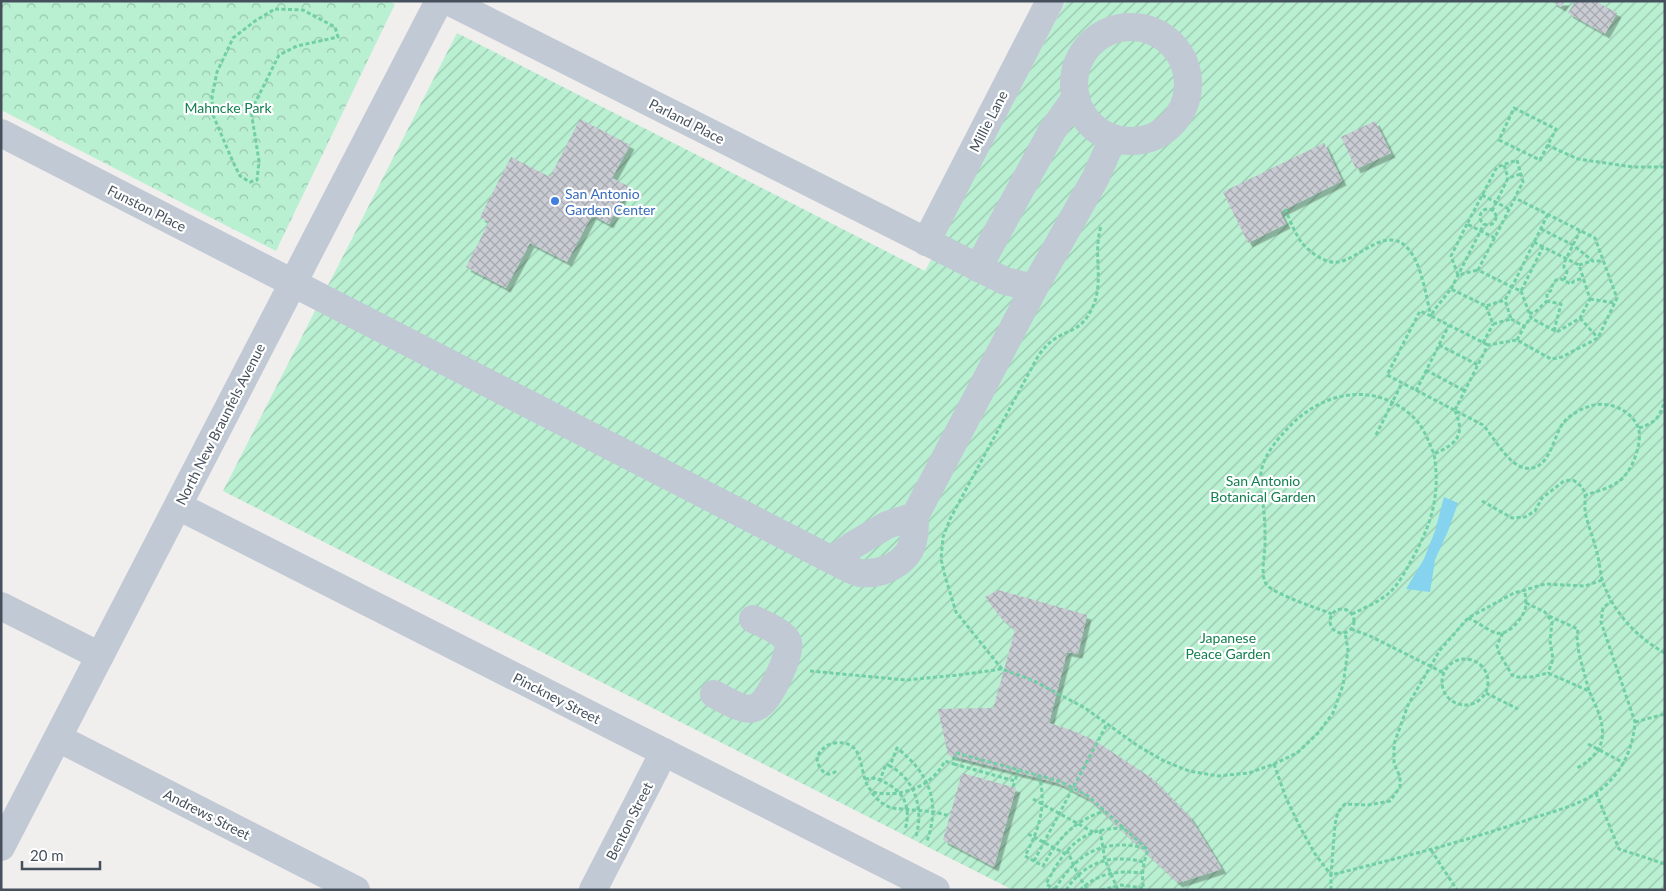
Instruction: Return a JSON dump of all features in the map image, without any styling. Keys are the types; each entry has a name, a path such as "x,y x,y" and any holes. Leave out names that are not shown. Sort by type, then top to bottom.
{"street":[{"name":"North New Braunfels Avenue","path":"1,848 439,1"},
{"name":"Parland Place","path":"448,1 978,268 1005,281 1034,288"},
{"name":"Millie Lane","path":"926,242 1050,1"},
{"path":"1123,28 1141,28 1159,34 1173,45 1183,60 1188,78 1187,97 1180,114 1168,128 1151,138 1132,141 1113,138 1096,129 1083,114 1076,97 1074,78 1080,59 1090,44 1105,33 1123,28"},
{"path":"978,268 1052,131 1076,97"},
{"name":"Funston Place","path":"1,133 858,573 874,573 893,567 908,553 914,535 915,516"},
{"path":"832,560 887,525 915,516 1034,288 1096,177 1113,138"},
{"name":"Pinckney Street","path":"178,506 936,890"},
{"path":"1,606 100,656"},
{"path":"714,694 736,705 750,709 760,706 771,690 786,659 789,649 788,640 782,634 753,619"},
{"name":"Andrews Street","path":"58,738 356,890"},
{"name":"Benton Street","path":"593,890 664,752"}],"path":[{"path":"276,8 303,10 335,27 338,37 297,46 279,55 251,111 259,161 257,180 250,182 240,176 213,115 212,106 217,72 233,38 276,8"},
{"path":"1514,108 1556,128 1547,145 1540,160 1499,140 1514,108"},
{"path":"1547,145 1578,159 1633,167 1665,167"},
{"path":"1458,275 1451,256 1467,224 1497,167 1517,160 1523,182 1478,270"},
{"path":"1492,210 1508,178 1504,165"},
{"path":"1508,178 1521,174"},
{"path":"1482,195 1509,209"},
{"path":"1515,198 1595,238 1616,298 1598,338 1557,359 1545,356 1517,340 1488,345 1420,311 1387,376 1482,425 1513,462 1524,468 1534,467 1545,460 1555,444 1563,423 1576,412 1592,405 1611,404 1625,411 1639,428 1639,442 1626,475 1613,486 1586,495"},
{"path":"1285,210 1301,242 1313,254 1328,262 1339,262 1378,242 1390,239 1400,243 1409,250 1417,264 1431,316"},
{"path":"1484,210 1492,210 1495,215 1494,222 1489,225 1484,224 1480,220 1481,214 1484,210"},
{"path":"1486,306 1505,300 1548,214"},
{"path":"1002,669 956,612 944,576 941,559 943,537 950,519 1037,358 1054,339 1075,329 1084,322 1092,308 1098,292 1097,245 1102,222"},
{"path":"1467,224 1495,238"},
{"path":"1431,316 1451,289 1484,224"},
{"path":"1541,229 1573,245 1593,260"},
{"path":"1564,280 1567,272 1563,266 1580,231"},
{"path":"1534,242 1580,265 1593,260 1603,261"},
{"path":"1521,291 1544,247"},
{"path":"1530,318 1557,332 1580,318 1590,299 1580,265"},
{"path":"1458,275 1478,270 1521,291 1530,318 1517,340"},
{"path":"1547,301 1546,294 1552,290 1554,282 1564,280 1571,284 1583,278"},
{"path":"1451,289 1486,306 1493,324"},
{"path":"1590,299 1615,303"},
{"path":"1505,300 1511,319"},
{"path":"1529,313 1534,313 1547,301"},
{"path":"1547,301 1561,304 1554,331"},
{"path":"1580,318 1598,338"},
{"path":"1483,343 1493,324 1511,319 1524,326"},
{"path":"1416,391 1449,325"},
{"path":"1439,345 1478,365"},
{"path":"1434,454 1451,445 1458,437 1460,426 1455,410 1488,345"},
{"path":"1426,370 1465,391"},
{"path":"1376,435 1402,383"},
{"path":"1332,614 1278,592 1266,584 1262,576 1266,552 1261,488 1262,469 1268,453 1280,436 1310,409 1335,396 1359,394 1380,397 1392,402 1412,415 1423,429 1434,454 1436,491 1424,538 1403,576 1389,594 1352,614"},
{"path":"1639,428 1652,424 1656,420 1665,400"},
{"path":"1482,501 1512,518 1525,517 1536,511 1542,498 1564,481 1573,480 1581,485 1586,495 1585,514 1597,552 1602,580 1611,601 1628,624 1665,653"},
{"path":"1331,890 1335,824 1338,812 1346,804 1368,805 1390,801 1400,787 1400,777 1394,763 1394,744 1408,705 1440,650 1468,618 1514,593 1545,584 1585,586 1602,580"},
{"path":"1524,590 1525,610 1516,624 1503,633 1497,645 1498,651 1512,674 1531,677 1548,673 1589,691"},
{"path":"1332,875 1480,836 1584,801 1596,793 1616,774 1624,763 1634,736 1635,722 1601,622 1603,608 1611,601"},
{"path":"1526,603 1545,612 1552,622 1550,641 1553,659 1548,673"},
{"path":"1339,609 1343,609 1352,614 1354,621 1351,628 1345,632 1334,629 1331,622 1332,614 1339,609"},
{"path":"1549,616 1578,629 1578,654 1589,691 1600,712 1603,725 1598,749 1591,759 1577,768"},
{"path":"1468,618 1496,633 1503,633"},
{"path":"1351,628 1444,673"},
{"path":"804,670 906,680 1002,669 1032,680 1085,708 1138,746 1164,761 1189,771 1218,776 1249,773 1274,764 1297,753 1319,732 1333,713 1343,685 1348,650 1345,632"},
{"path":"1460,659 1471,659 1480,664 1486,673 1489,683 1486,693 1479,700 1470,704 1460,704 1451,700 1445,692 1442,683 1444,673 1450,664 1460,659"},
{"path":"1486,693 1518,709"},
{"path":"1635,722 1665,714"},
{"path":"1034,861 1107,724"},
{"path":"836,771 834,774 823,772 817,762 817,757 829,744 846,744 859,754 866,784 880,802 896,809 919,810 950,816"},
{"path":"1588,744 1624,763"},
{"path":"890,766 897,748 910,758 927,782 933,813 927,841"},
{"path":"954,764 957,752 1059,781 1088,796 1148,850 1142,873 1143,889 1128,885 1101,890"},
{"path":"872,792 900,793 914,789 927,782 945,762 1015,781"},
{"path":"880,780 886,764 903,775 914,789 919,810 916,836"},
{"path":"1274,764 1286,798 1301,829 1315,854 1332,875"},
{"path":"1014,787 1018,770"},
{"path":"1039,775 1042,793 1040,821 1025,856 1043,866 1053,848 1065,834 1078,823 1104,810"},
{"path":"865,779 874,778 880,780 891,785 900,793 908,810 905,830"},
{"path":"1596,793 1619,849 1665,864"},
{"path":"1033,799 1094,832"},
{"path":"1124,828 1100,830 1076,842 1065,852 1046,884 1056,890 1067,871 1073,865 1086,855 1102,848 1122,844 1146,848"},
{"path":"1100,830 1105,860 1118,890"},
{"path":"1028,834 1053,848 1065,852 1088,890"},
{"path":"1432,850 1456,890"},
{"path":"1066,890 1078,875 1088,867 1105,860 1128,858 1144,862"},
{"path":"1080,890 1098,877 1110,873 1124,871 1142,873"}],"green space":[{"name":"Mahncke Park","path":"1,1 388,1 395,4 276,251 1,110"},
{"name":"San Antonio Botanical Garden","path":"1066,1 1665,1 1665,890 1013,890 223,491 457,33 925,271"}],"water":[{"path":"1444,497 1458,503 1435,560 1430,592 1406,589 1424,559 1435,531"}],"building":[{"path":"1551,1 1565,1 1561,7"},
{"path":"1575,1 1595,1 1617,13 1605,34 1568,13"},
{"name":"San Antonio Garden Center","path":"580,119 630,145 612,178 628,186 609,224 592,215 567,262 530,243 506,288 466,267 489,222 480,217 511,157 550,177"},
{"path":"1375,121 1391,153 1356,169 1341,137"},
{"path":"1324,143 1342,181 1280,212 1286,224 1248,243 1223,192"},
{"path":"998,590 1087,615 1078,654 1067,652 1049,723 1074,731 1097,742 1153,779 1190,817 1222,869 1178,883 1087,798 1058,783 948,755 938,709 993,709 1015,630 1001,618 985,597"},
{"path":"962,773 1016,788 994,867 943,840"}],"place":[{"name":"San Antonio Garden Center","path":"555,201"}],"park label":[{"name":"Japanese Peace Garden","path":"1228,646"}]}
